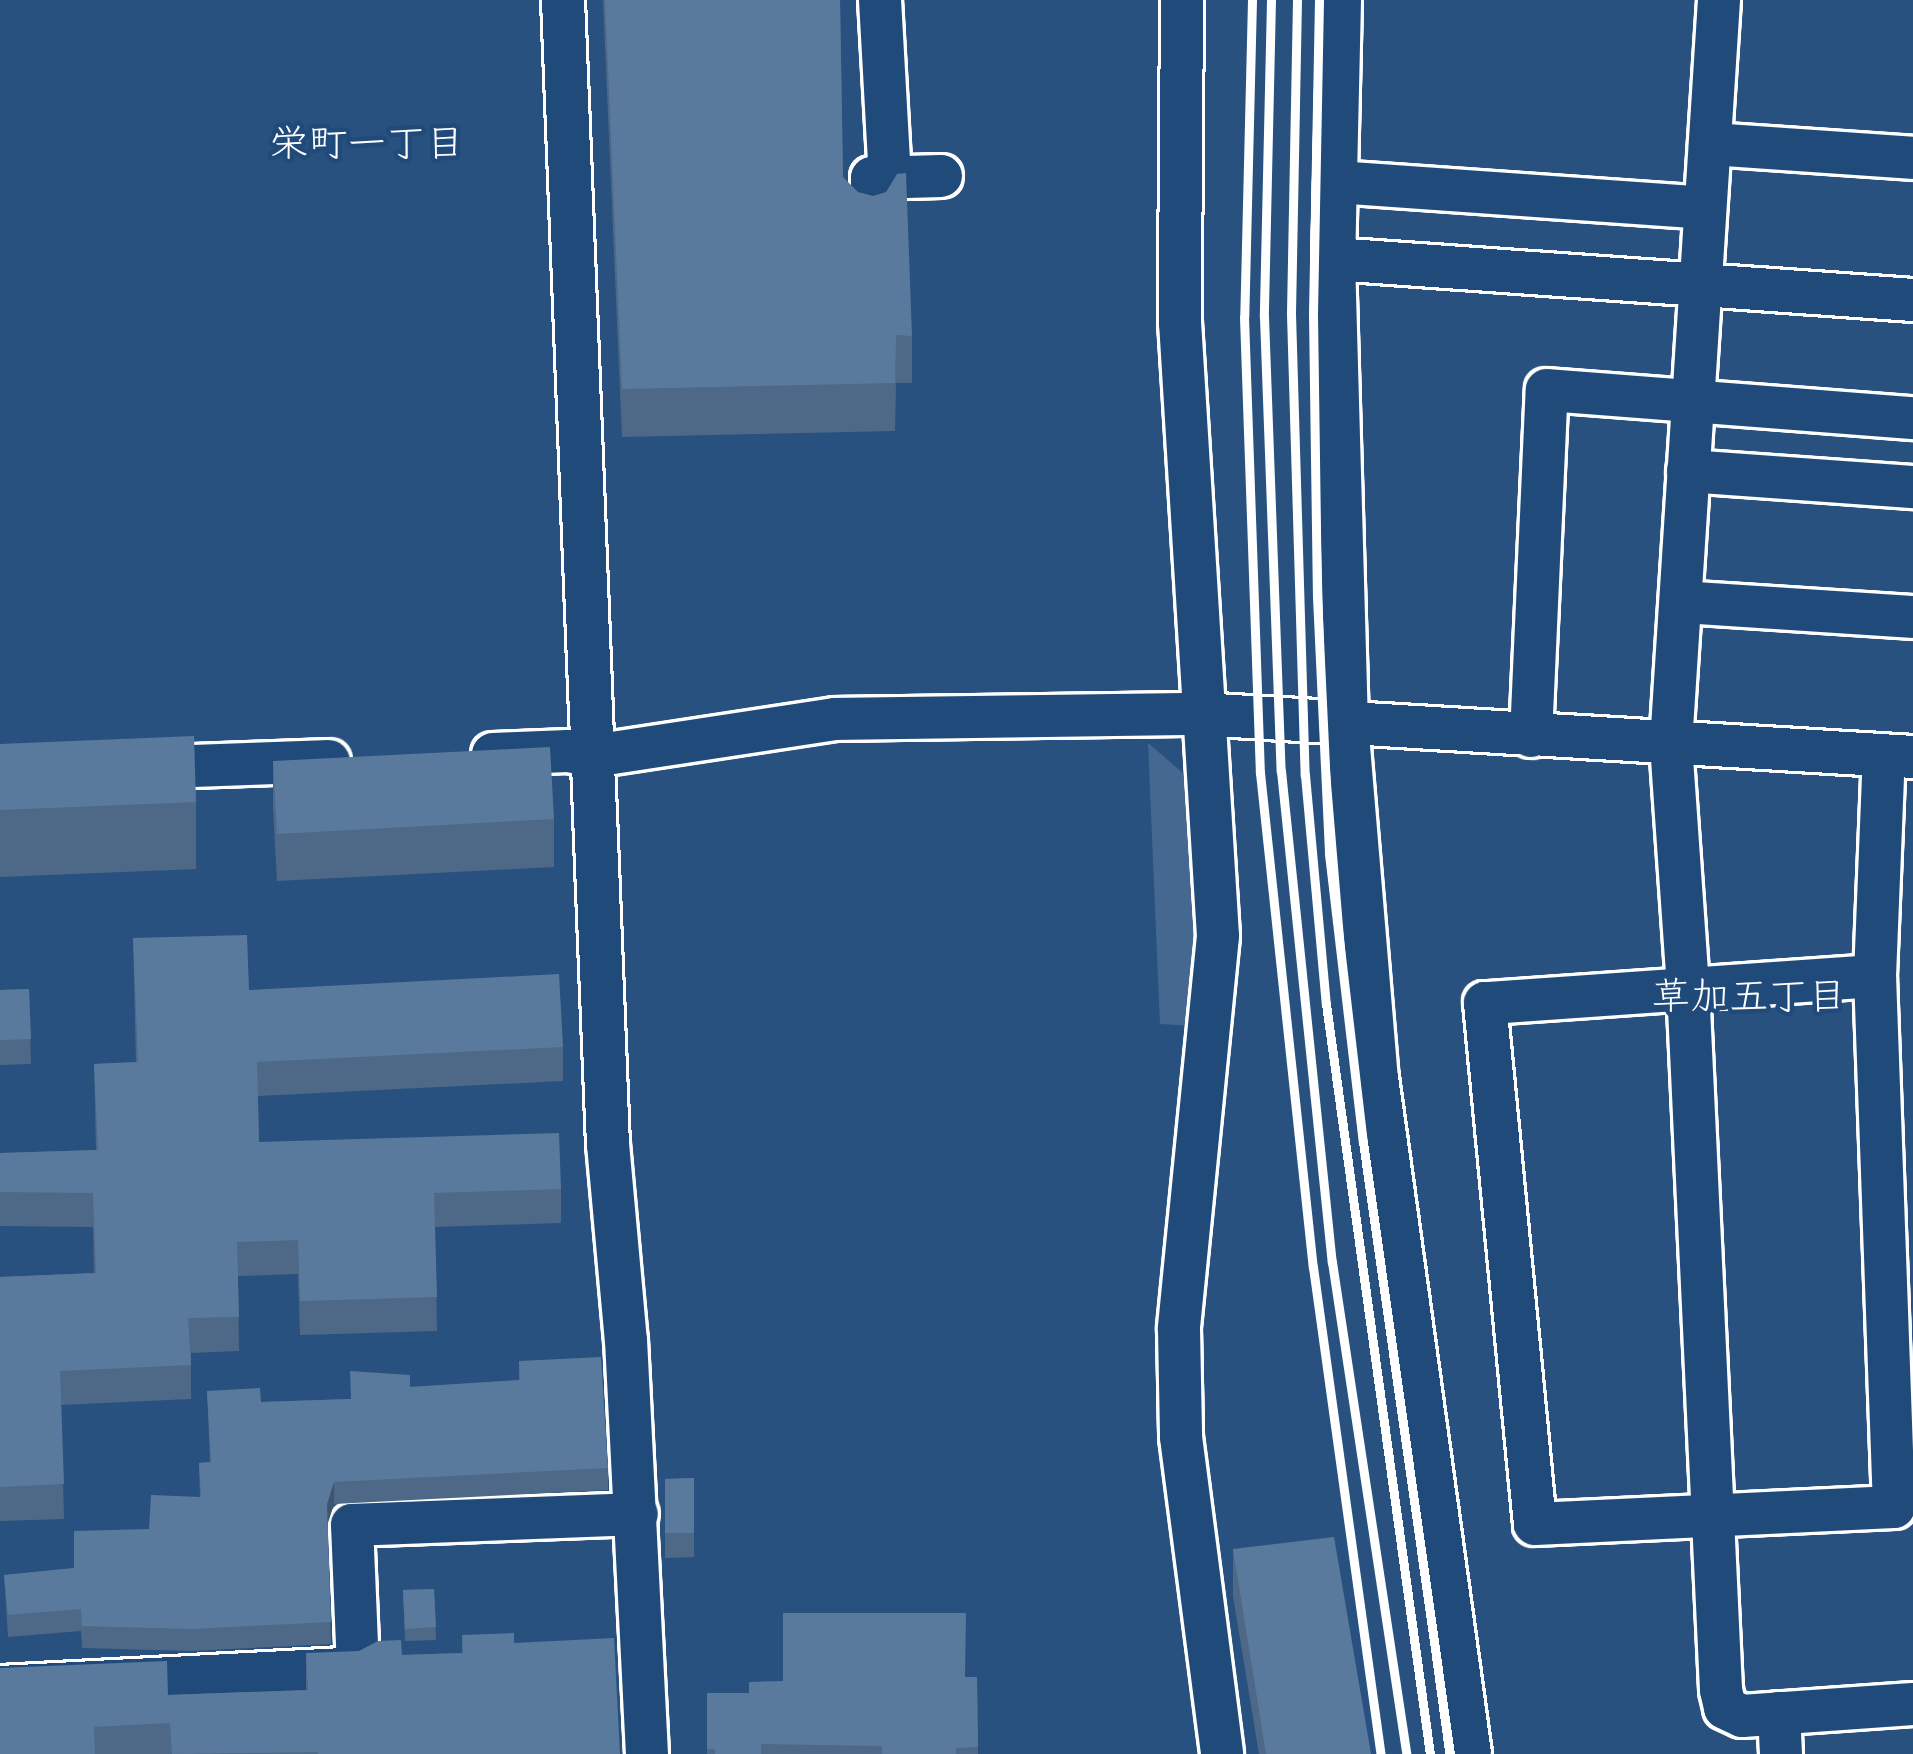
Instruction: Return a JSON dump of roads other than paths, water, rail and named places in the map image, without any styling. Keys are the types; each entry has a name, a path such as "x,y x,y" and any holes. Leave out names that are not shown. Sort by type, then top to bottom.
{"street":[{"path":"563,0 608,1144 637,1514 647,1754"},
{"path":"880,0 890,177"},
{"path":"1182,0 1180,322 1200,714 1218,936 1179,1329 1181,1437 1222,1754"},
{"path":"1340,0 1334,259 1347,723 1377,1078 1470,1754"},
{"path":"1719,0 1671,744 1688,987 1714,1627 1725,1708 1780,1734 1913,1704"},
{"path":"1710,144 1913,158"},
{"path":"872,218 872,178 941,176"},
{"path":"1336,182 1704,208"},
{"path":"1334,259 1913,300"},
{"path":"1532,736 1547,391 1913,418"},
{"path":"1688,471 1913,487"},
{"path":"1681,602 1913,617"},
{"path":"455,756 568,751 593,756 835,719 1200,714 1898,756 1875,976 1894,1507 1710,1520 1535,1524 1485,1003 1875,976"},
{"path":"91,770 364,760"},
{"path":"0,1687 358,1668 352,1525 637,1514"},
{"path":"598,1646 642,1643"}],"railway":[{"path":"1252,0 1244,317 1260,773 1313,1267 1381,1754"},
{"path":"1271,0 1264,317 1281,771 1332,1262 1406,1754"},
{"path":"1297,0 1291,314 1305,775 1326,1004 1430,1754"},
{"path":"1319,0 1313,314 1317,597 1329,854 1363,1142 1450,1754"}],"district":[{"name":"栄町一丁目","path":"367,145"},
{"name":"草加五丁目","path":"1749,998"}]}
